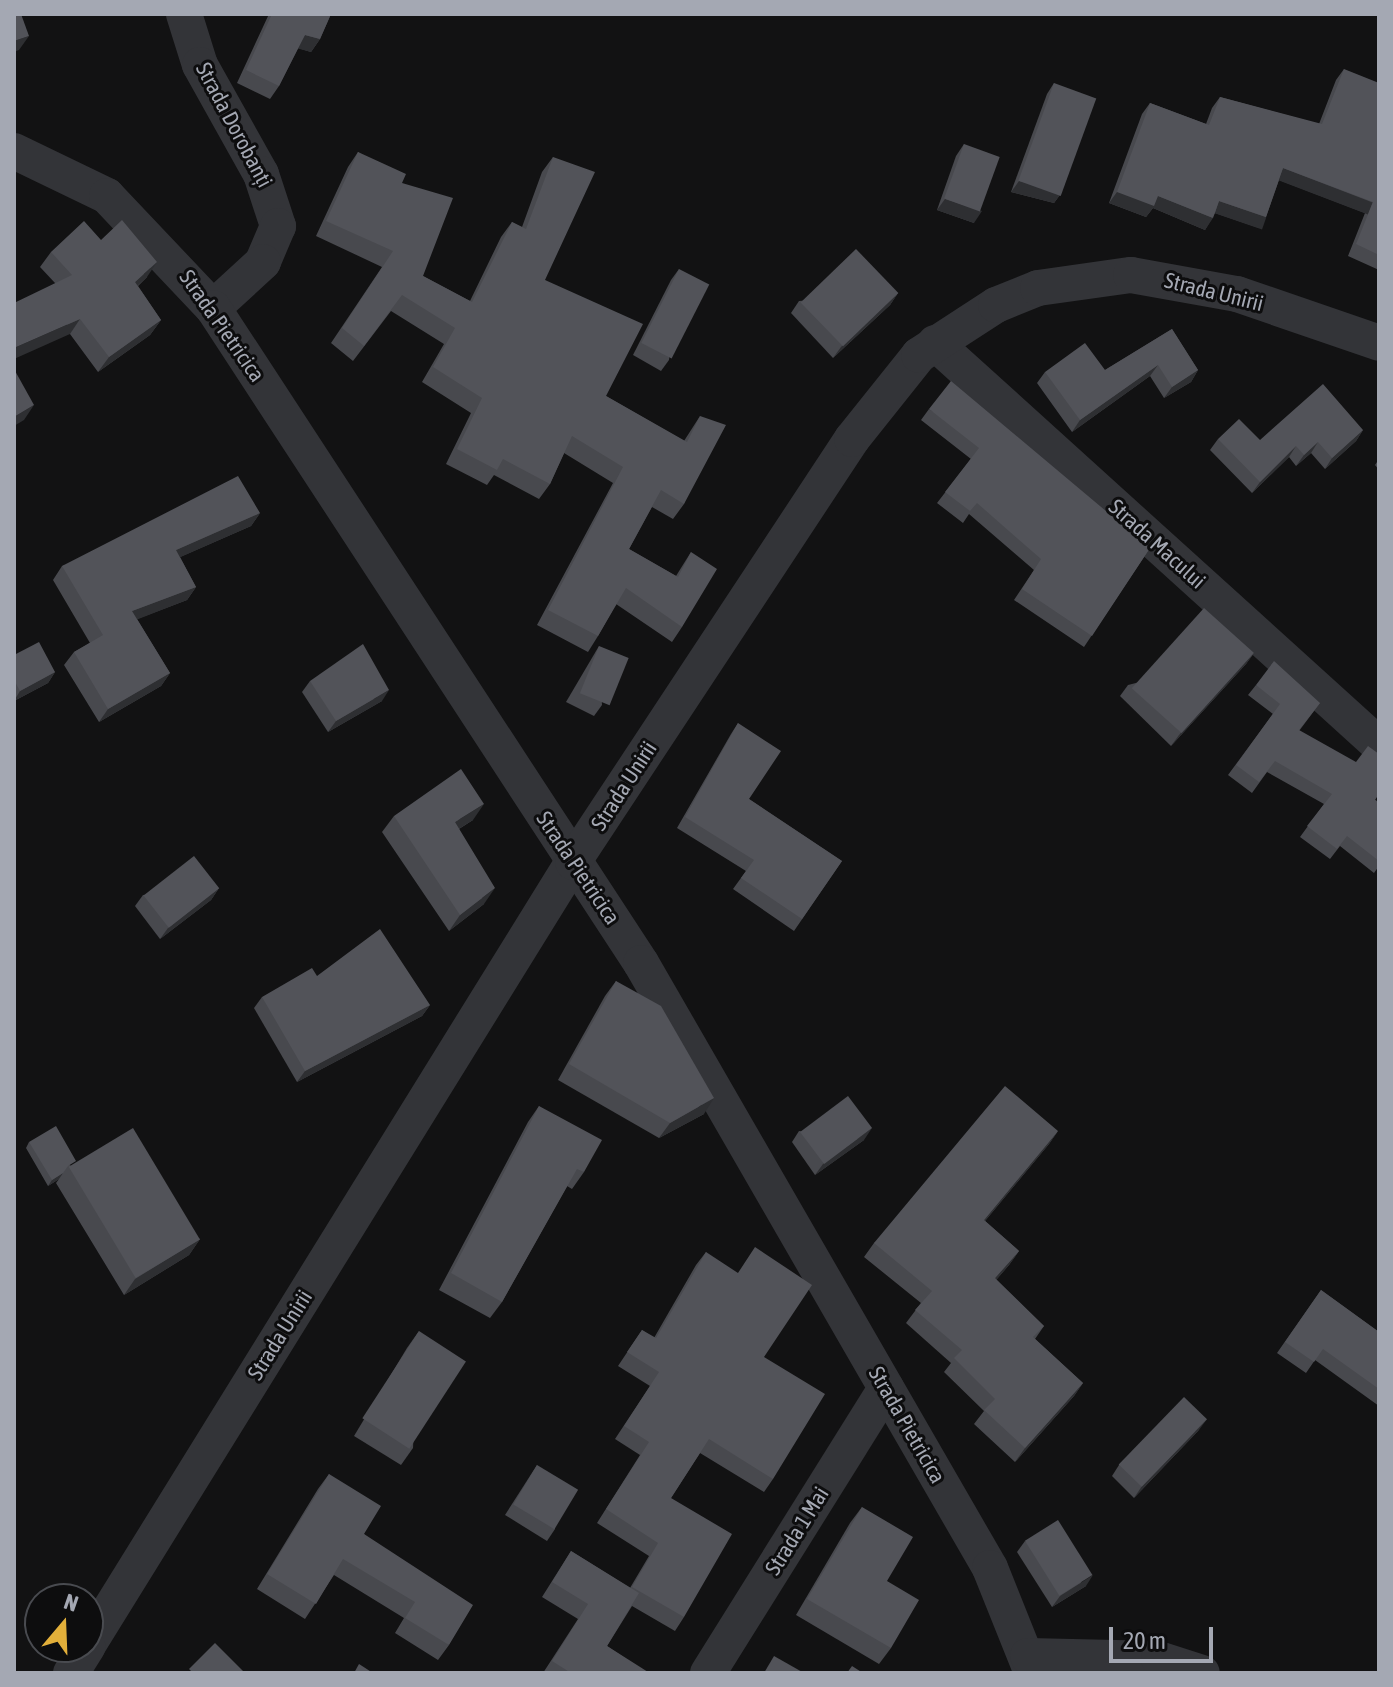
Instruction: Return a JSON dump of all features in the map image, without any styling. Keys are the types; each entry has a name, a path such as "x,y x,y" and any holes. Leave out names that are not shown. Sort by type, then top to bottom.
{"street":[{"name":"Strada Dorobanți","path":"184,14 200,65 261,174 278,226 263,262 213,308"},
{"name":"Strada Pietricica","path":"14,151 107,196 213,308 641,963 996,1580 1030,1664"},
{"name":"Strada Unirii","path":"104,1619 573,862 884,393 935,343 1038,288 1131,275 1237,294 1379,343"},
{"name":"Strada Macului","path":"935,343 1379,745"},
{"name":"Strada 1 Mai","path":"708,1673 886,1388"},
{"path":"1030,1664 1159,1659 1202,1673"}],"building":[{"path":"14,14 21,14 29,36 14,41"},
{"path":"272,14 331,14 320,39 305,35 279,86 246,70"},
{"path":"1344,69 1379,83 1379,255 1356,244 1373,202 1283,168 1266,217 1219,201 1213,218 1158,196 1154,206 1117,192 1150,103 1209,125 1220,97 1322,124"},
{"path":"1054,83 1096,98 1061,196 1018,181"},
{"path":"964,144 1000,157 980,211 944,199"},
{"path":"358,152 406,174 402,183 453,198 423,276 472,302 512,222 526,229 553,157 595,172 545,280 643,324 606,396 687,442 700,416 726,425 684,504 661,490 629,549 678,577 691,552 717,569 682,627 626,588 598,636 548,610 623,467 572,436 550,484 503,459 497,470 457,449 482,398 433,367 455,328 402,295 364,346 342,328 393,251 326,221"},
{"path":"122,220 157,262 135,282 161,320 109,357 80,319 14,348 14,303 72,275 51,252 84,221 101,240"},
{"path":"856,249 898,293 843,346 801,302"},
{"path":"679,269 709,284 672,358 641,343"},
{"path":"1172,329 1198,370 1172,387 1158,365 1080,420 1045,372 1085,343 1105,370"},
{"path":"14,369 34,405 14,417"},
{"path":"951,381 1150,548 1092,636 1022,589 1041,559 977,503 970,511 945,492 979,448 929,409"},
{"path":"1323,384 1363,430 1332,458 1318,442 1304,455 1296,446 1260,482 1218,439 1239,419 1260,440"},
{"path":"238,476 260,513 176,550 196,587 132,611 170,673 108,709 74,652 103,635 62,566"},
{"path":"1204,608 1254,653 1182,733 1132,688"},
{"path":"39,642 55,672 20,691 14,680 14,655"},
{"path":"363,644 389,690 336,721 310,681"},
{"path":"599,646 629,658 610,705 580,693"},
{"path":"1274,661 1320,703 1299,730 1356,762 1368,746 1379,754 1379,794 1375,800 1379,803 1379,861 1347,836 1337,849 1307,826 1332,794 1275,761 1259,782 1236,765 1280,704 1256,685"},
{"path":"738,723 781,751 749,799 842,861 802,919 741,878 754,860 685,817"},
{"path":"461,769 484,804 455,822 495,888 460,915 394,816"},
{"path":"194,856 219,888 169,928 144,895"},
{"path":"380,929 430,1005 305,1071 262,997 312,968 317,976"},
{"path":"616,981 661,1006 714,1098 670,1123 569,1064"},
{"path":"1005,1086 1058,1131 984,1220 1019,1251 995,1278 1044,1326 1033,1337 1083,1383 1025,1448 984,1410 995,1399 954,1358 962,1350 915,1310 932,1291 874,1243"},
{"path":"848,1096 872,1128 824,1164 800,1132"},
{"path":"539,1106 602,1140 584,1172 577,1169 502,1302 451,1273"},
{"path":"56,1126 76,1161 52,1180 29,1142"},
{"path":"133,1128 200,1239 136,1278 69,1167"},
{"path":"755,1247 812,1285 764,1357 825,1394 773,1479 709,1439 671,1498 732,1534 684,1617 632,1587 658,1543 606,1509 649,1442 624,1426 659,1372 627,1352 642,1330 656,1338 706,1252 738,1273"},
{"path":"1321,1290 1379,1332 1379,1389 1323,1349 1314,1362 1285,1342"},
{"path":"419,1331 466,1361 409,1449 362,1418"},
{"path":"1184,1397 1207,1419 1142,1487 1119,1465"},
{"path":"537,1465 578,1490 554,1529 513,1504"},
{"path":"329,1474 381,1506 364,1534 473,1605 449,1645 405,1618 415,1602 343,1559 316,1604 267,1574"},
{"path":"862,1507 913,1537 887,1581 919,1600 891,1648 807,1599"},
{"path":"1058,1520 1092,1575 1059,1596 1025,1541"},
{"path":"571,1551 639,1593 607,1646 647,1673 571,1673 552,1661 588,1604 552,1582"},
{"path":"215,1643 245,1673 193,1673 189,1669"},
{"path":"774,1656 804,1673 764,1673"},
{"path":"359,1664 373,1673 354,1673"},
{"path":"852,1666 863,1673 847,1673"}]}
